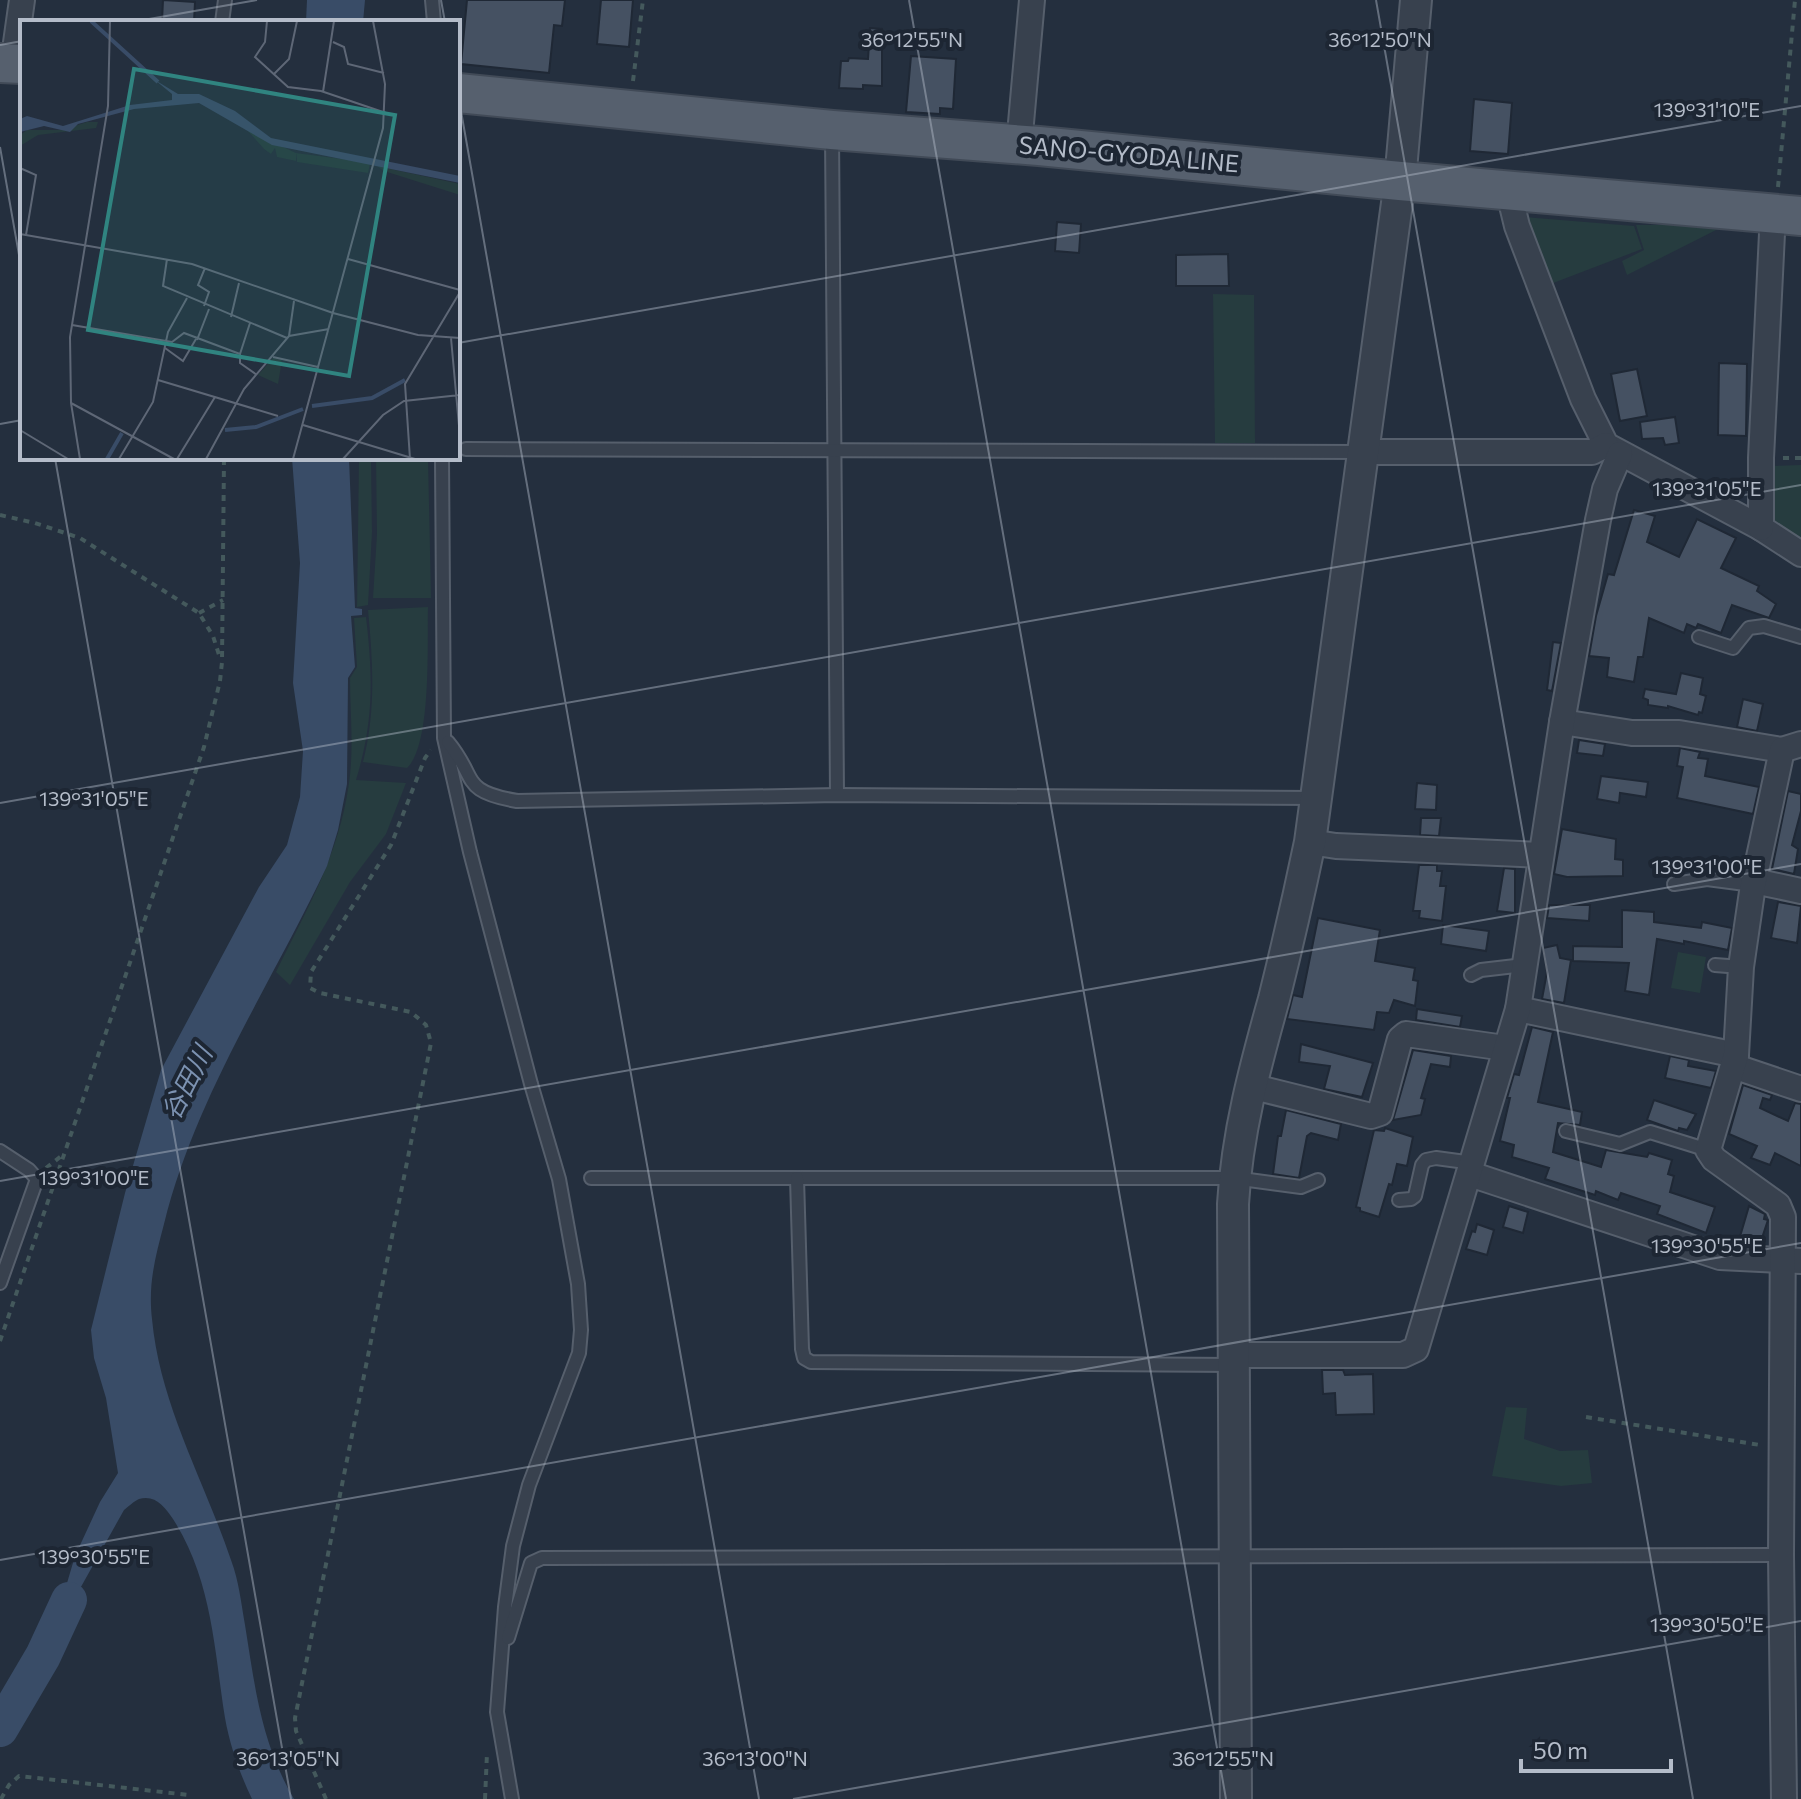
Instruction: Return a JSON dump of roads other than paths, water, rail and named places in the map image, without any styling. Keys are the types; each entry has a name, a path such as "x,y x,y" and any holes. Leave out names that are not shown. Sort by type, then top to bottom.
{"main road":[{"name":"SANO-GYODA LINE","path":"460,93 832,130 1783,214"}],"street":[{"path":"7,64 22,0"},
{"path":"1019,145 1032,0"},
{"path":"1236,1799 1236,1152 1250,1086 1296,912 1310,842 1400,181 1416,0"},
{"path":"1508,189 1517,226 1583,399 1613,449 1761,528 1801,554"},
{"path":"1761,528 1761,458 1783,214"},
{"path":"1363,452 1592,452 1613,449"},
{"path":"1234,1360 1403,1355 1416,1349 1518,1009 1562,722 1613,449"},
{"path":"1562,722 1632,733 1679,733 1792,747 1753,883 1741,967 1735,1060 1708,1150 1714,1159 1778,1205 1792,1261 1782,1449 1784,1799"},
{"path":"1310,842 1336,846 1541,855"},
{"path":"1753,883 1801,891"},
{"path":"1518,1009 1735,1060 1801,1089"},
{"path":"1250,1086 1371,1116 1380,1113 1400,1039 1395,1033 1505,1048"},
{"path":"1471,1168 1720,1257 1792,1261"}],"lane":[{"path":"222,20 225,0"},
{"path":"432,0 434,20"},
{"path":"832,130 837,795"},
{"path":"466,449 1363,452"},
{"path":"442,460 444,738 526,1069 559,1179 572,1246 581,1330 579,1353 529,1485 513,1546 497,1712 512,1799"},
{"path":"1699,637 1733,648 1749,628 1764,626 1801,637"},
{"path":"444,738 454,750 469,781 489,796 517,801 837,795 1316,798"},
{"path":"1674,884 1707,879 1753,883"},
{"path":"1471,975 1481,970 1524,965"},
{"path":"1715,965 1741,967"},
{"path":"1566,1131 1620,1144 1650,1132 1708,1150"},
{"path":"0,1151 37,1179 0,1283"},
{"path":"1399,1200 1415,1196 1426,1160 1436,1158 1471,1168"},
{"path":"591,1178 1234,1178 1301,1187 1318,1180"},
{"path":"797,1178 802,1349 804,1358 811,1362 1234,1360"},
{"path":"501,1656 531,1563 542,1558 1781,1555"}],"water":[{"path":"307,0 365,0 363,20 306,20"},
{"name":"谷田川","path":"292,460 349,460 355,608 362,609 362,615 351,616 355,667 348,678 347,784 338,830 327,866 236,1041 195,1130 164,1224 151,1294 152,1319 164,1382 184,1442 234,1568 261,1714 274,1757 294,1799 252,1799 227,1728 204,1590 186,1542 167,1510 159,1503 150,1498 139,1499 124,1510 49,1644 75,1556 100,1502 118,1473 91,1330 125,1193 161,1070 259,887 287,845 300,797 303,751 293,683 300,563"}],"waterway":[{"path":"0,1729 43,1656 69,1600"}]}
